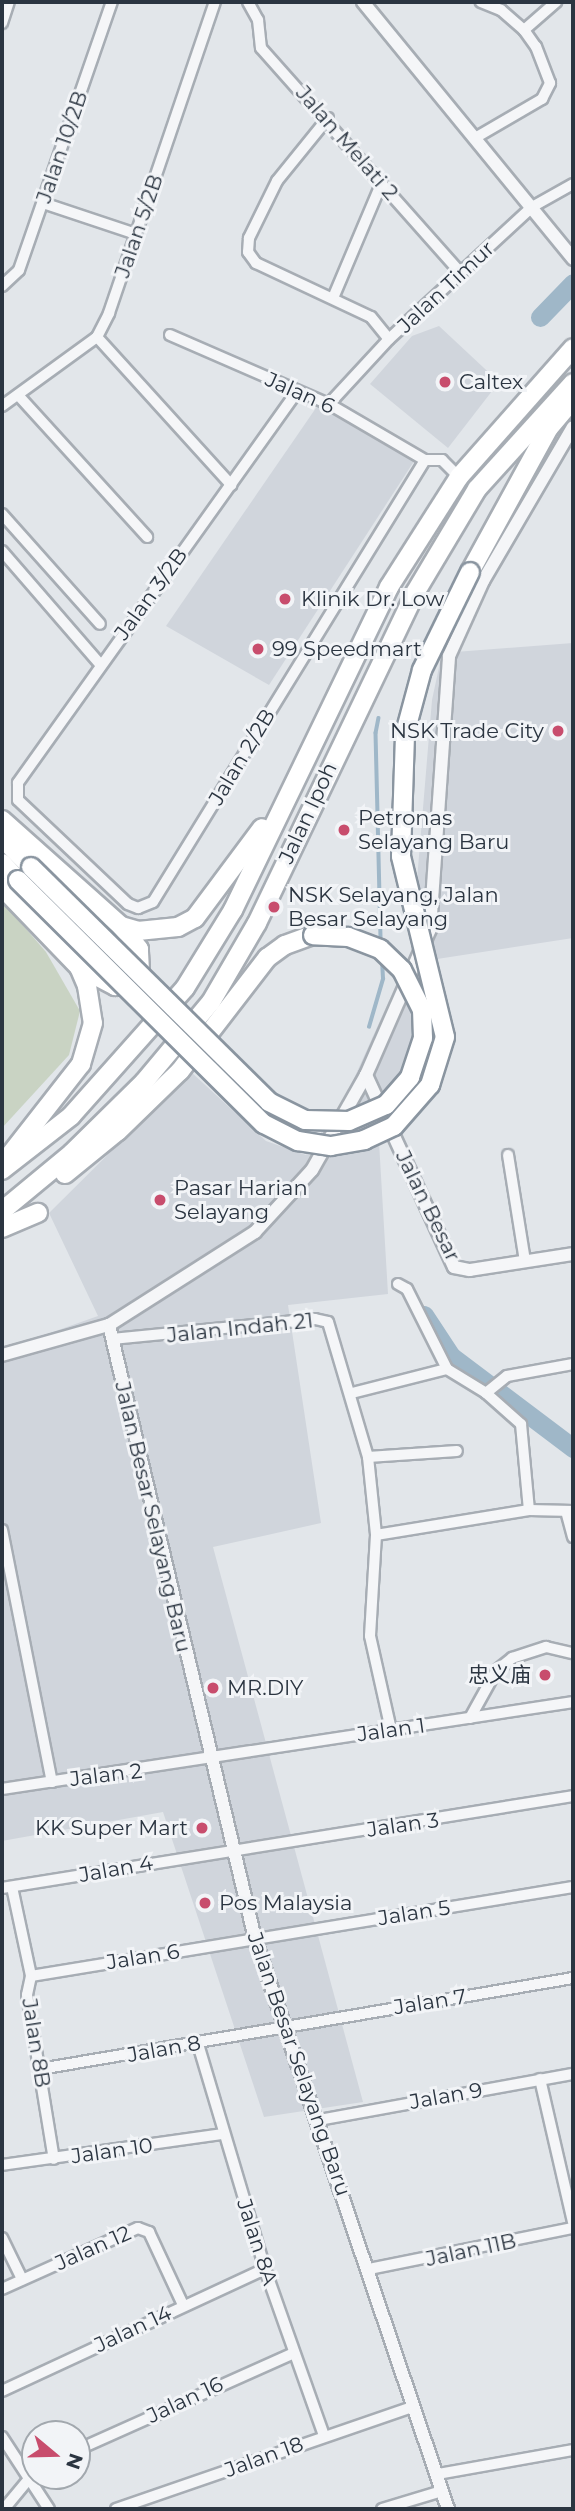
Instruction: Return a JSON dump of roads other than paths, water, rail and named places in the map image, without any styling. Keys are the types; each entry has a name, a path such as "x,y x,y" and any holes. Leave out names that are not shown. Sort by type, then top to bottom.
{"highway":[{"name":"Jalan Ipoh","path":"2,1168 71,1116 185,988 233,910 389,587 459,477 573,348"},
{"name":"Jalan Ipoh","path":"2,1213 55,1169 136,1090 211,1002 257,923 415,593 477,489 573,383"},
{"path":"2,838 24,873 264,1124 298,1141 331,1146 364,1140 394,1126 430,1085 445,1037 401,856 405,733 422,670 470,572 549,428 573,399"},
{"path":"121,926 158,931 195,918 236,867 296,776"},
{"path":"2,820 121,926 139,949 140,971 134,981 115,986 79,967 2,887"},
{"path":"2,863 24,873 269,1102 306,1120 349,1121 386,1105 410,1077 423,1038 422,1010 402,970 380,950 348,937 313,935 285,945 267,957 180,1071 118,1131 64,1175 2,1213"},
{"path":"2,1168 80,1064 93,1023 88,986 79,967"},
{"path":"2,1228 38,1213"}],"street":[{"path":"2,19 9,2"},
{"name":"Jalan 10/2B","path":"2,286 19,270 112,2"},
{"name":"Jalan 5/2B","path":"97,337 136,234 215,2"},
{"path":"364,2 573,259"},
{"path":"475,138 548,92 546,69 524,30 501,10 481,2"},
{"path":"524,30 556,2"},
{"name":"Jalan Melati 2","path":"253,3 261,48 328,118 461,273"},
{"path":"328,118 276,181 250,237 248,252 257,264 371,317 389,339"},
{"path":"332,298 382,182"},
{"name":"Jalan Timur","path":"329,404 389,339 532,207 573,184"},
{"path":"43,203 136,234"},
{"name":"Jalan 6","path":"170,335 296,393 329,404 425,460 442,460 459,477"},
{"path":"2,406 97,337 231,485"},
{"name":"Jalan 3/2B","path":"18,800 18,783 100,664 296,393"},
{"path":"18,395 147,537"},
{"path":"2,1355 108,1325 255,1232 312,1170 366,1075 430,929 442,808 446,662 483,581 573,427"},
{"name":"Jalan 2/2B","path":"18,800 128,904 138,908 153,902 425,460"},
{"path":"2,513 100,624"},
{"path":"2,551 100,664"},
{"name":"Jalan Besar","path":"366,1075 450,1264 470,1270 573,1254"},
{"path":"509,1155 524,1261"},
{"path":"398,1284 407,1289 447,1369 489,1392 521,1424 529,1510"},
{"name":"Jalan Indah 21","path":"112,1339 322,1319 332,1329 352,1392 368,1457 376,1535 370,1636 391,1730"},
{"name":"Jalan Besar Selayang Baru","path":"108,1325 231,1849 255,1939 319,2120 448,2509"},
{"path":"489,1392 510,1375 573,1364"},
{"path":"352,1392 447,1369"},
{"path":"368,1457 457,1451"},
{"path":"376,1535 529,1510 570,1511 573,1537"},
{"path":"2,1530 52,1782"},
{"path":"470,1718 496,1671 512,1658 546,1647 573,1653"},
{"name":"Jalan 1","path":"210,1759 573,1702"},
{"name":"Jalan 2","path":"2,1789 210,1759"},
{"name":"Jalan 3","path":"231,1849 573,1796"},
{"name":"Jalan 4","path":"7,1888 231,1849"},
{"name":"Jalan 5","path":"255,1939 573,1887"},
{"name":"Jalan 8B","path":"7,1888 31,1976 27,1995 54,2159"},
{"name":"Jalan 6","path":"31,1976 255,1939"},
{"name":"Jalan 7","path":"286,2025 573,1978"},
{"name":"Jalan 8","path":"40,2069 198,2044 286,2025"},
{"name":"Jalan 8A","path":"198,2044 222,2134 265,2269 324,2436"},
{"name":"Jalan 9","path":"319,2120 573,2074"},
{"path":"540,2079 573,2222"},
{"name":"Jalan 10","path":"2,2165 222,2134"},
{"name":"Jalan 12","path":"2,2289 145,2228 183,2305"},
{"name":"Jalan 11B","path":"369,2269 573,2228"},
{"path":"2,2238 22,2279"},
{"name":"Jalan 14","path":"2,2391 265,2269"},
{"name":"Jalan 16","path":"91,2444 295,2353"},
{"name":"Jalan 18","path":"116,2509 413,2407"},
{"path":"2,2437 21,2460"},
{"path":"438,2474 573,2450"},
{"path":"4,2509 21,2488"},
{"path":"40,2490 49,2509"},
{"path":"382,2509 442,2491"}],"waterway":[{"path":"540,317 573,283"},
{"path":"379,718 376,733 381,943"},
{"path":"369,1027 383,979 382,961"},
{"path":"424,1315 451,1356 573,1448"}],"place":[{"name":"Caltex","path":"445,382"},
{"name":"Klinik Dr. Low","path":"285,599"},
{"name":"99 Speedmart","path":"258,649"},
{"name":"NSK Trade City","path":"558,731"},
{"name":"Petronas Selayang Baru","path":"344,830"},
{"name":"NSK Selayang, Jalan Besar Selayang","path":"274,907"},
{"name":"Pasar Harian Selayang","path":"160,1200"},
{"name":"忠义庙","path":"545,1675"},
{"name":"MR.DIY","path":"213,1688"},
{"name":"KK Super Mart","path":"202,1828"},
{"name":"Pos Malaysia","path":"205,1903"}]}
